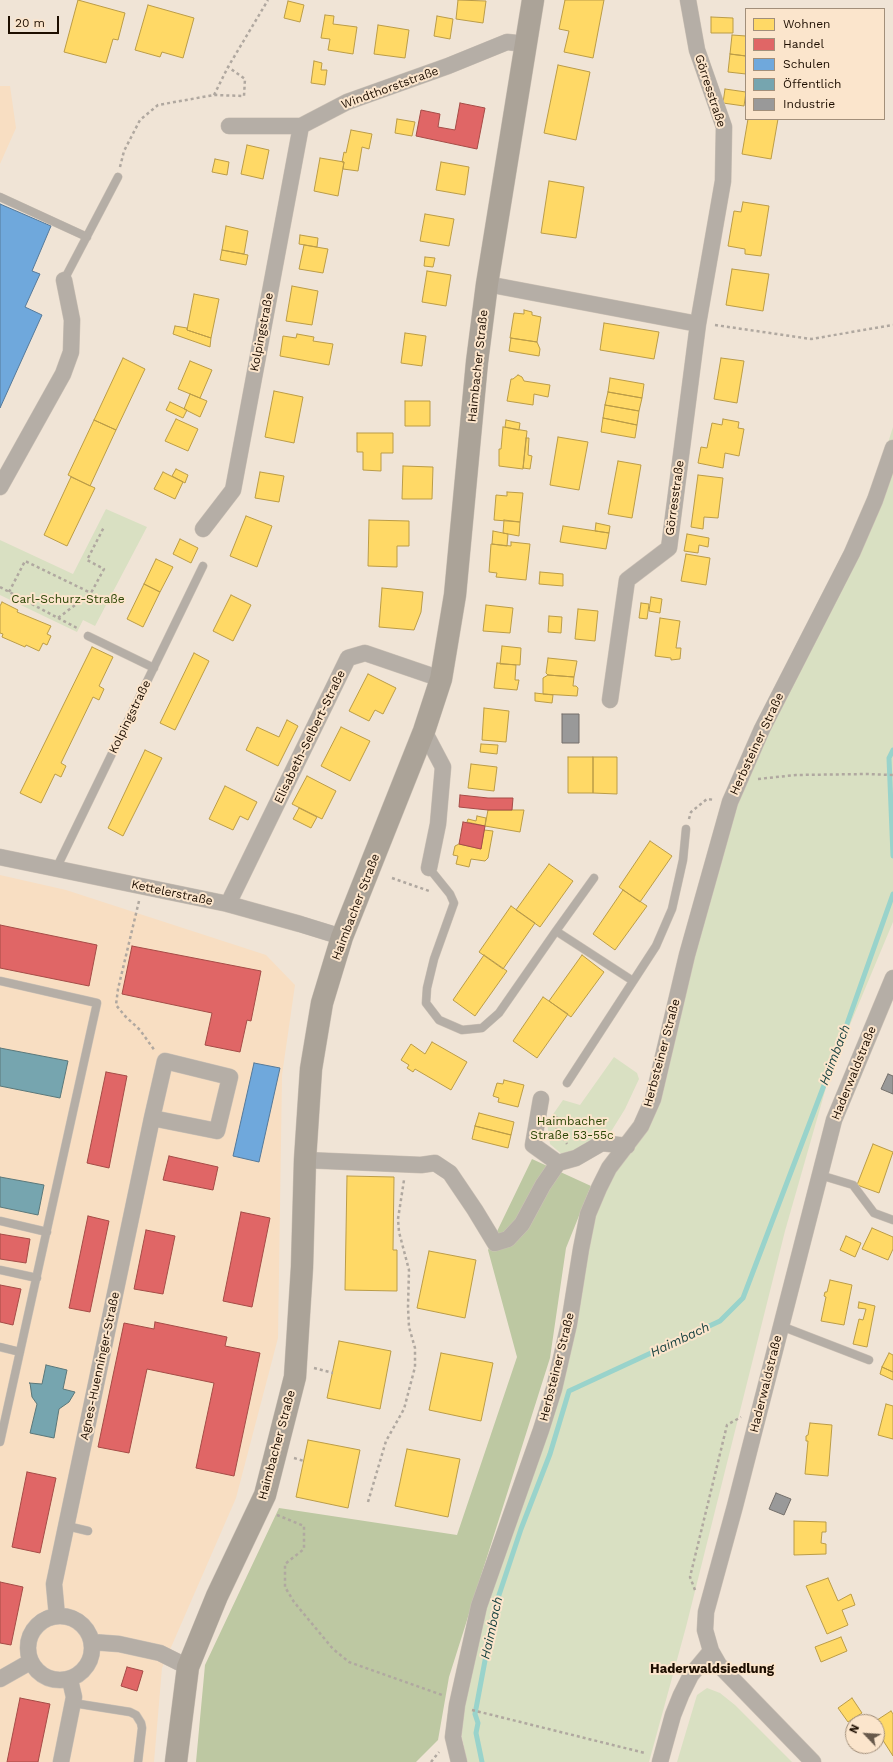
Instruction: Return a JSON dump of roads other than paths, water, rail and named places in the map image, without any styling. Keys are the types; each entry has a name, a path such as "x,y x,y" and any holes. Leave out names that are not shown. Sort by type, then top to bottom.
{"main road":[{"name":"Haimbacher Straße","path":"176,1762 188,1666 216,1596 265,1495 295,1377 302,1267 305,1160 311,1069 322,1003 342,937 424,731 440,679 455,595 477,362 487,284 533,0"}],"street":[{"name":"Görresstraße","path":"610,700 627,580 668,548 698,324 723,181 724,128 697,50 688,0"},
{"name":"Windthorststraße","path":"229,126 301,126 347,102 448,66 507,42 526,44"},
{"name":"Kolpingstraße","path":"203,529 233,490 301,126"},
{"path":"0,487 59,380 69,358 72,346 72,320 64,280"},
{"path":"487,284 698,324"},
{"name":"Herbsteiner Straße","path":"459,1762 453,1736 456,1705 479,1606 554,1389 569,1324 588,1214 598,1188 609,1168 628,1146 641,1126 653,1099 687,955 730,802 766,722 852,553 875,500 893,448"},
{"name":"Elisabeth-Selbert-Straße","path":"228,904 348,658 365,653 440,679"},
{"path":"424,731 443,767 438,824 429,868"},
{"name":"Kettelerstraße","path":"0,857 228,904 342,937"},
{"name":"Haderwaldstraße","path":"813,1762 729,1676 711,1651 705,1630 706,1612 834,1120 893,978"},
{"name":"Agnes-Huenninger-Straße","path":"58,1616 54,1584 152,1118 165,1061 230,1077 217,1131 152,1118"},
{"path":"541,1099 533,1145 558,1163"},
{"path":"305,1160 399,1164 435,1163 450,1173 495,1243 508,1239 522,1224 543,1185 558,1163 576,1158 602,1143 628,1146"},
{"path":"58,1616 73,1618 85,1628 92,1642 92,1654 88,1665 80,1674 70,1680 58,1681 47,1678 37,1672 30,1662 27,1650 29,1638 35,1626 45,1619 58,1616"},
{"path":"92,1642 119,1644 160,1653 188,1666"},
{"path":"661,1759 681,1695 691,1675 711,1651"},
{"path":"0,1679 30,1662"},
{"path":"61,1762 74,1697 70,1680"}],"lane":[{"path":"64,280 118,177"},
{"path":"0,197 87,237"},
{"name":"Kolpingstraße","path":"56,869 203,566"},
{"path":"88,636 154,668"},
{"path":"567,1082 656,946 672,910 684,860 686,829"},
{"path":"429,868 450,894 454,903 434,959 427,988 426,1003 439,1020 462,1030 482,1028 500,1013 594,878"},
{"path":"556,931 633,981"},
{"path":"0,980 97,1003 0,1442"},
{"path":"820,1175 853,1185 874,1213 893,1220"},
{"path":"0,1221 47,1232"},
{"path":"0,1270 37,1278"},
{"path":"781,1326 869,1360"},
{"path":"0,1348 20,1352"},
{"path":"66,1526 88,1531"},
{"path":"73,1703 130,1712 139,1718 142,1728 138,1762"}],"waterway":[{"name":"Haimbach","path":"893,750 889,758 893,856"},
{"name":"Haimbach","path":"482,1762 476,1733 478,1723 475,1714 495,1607 521,1529 550,1454 569,1391 720,1321 743,1298 842,1038 893,894"}],"district":[{"name":"Haderwaldsiedlung","path":"712,1669"}],"park label":[{"name":"Carl-Schurz-Straße","path":"68,599"},
{"name":"Haimbacher Straße 53-55c","path":"572,1128"}]}
